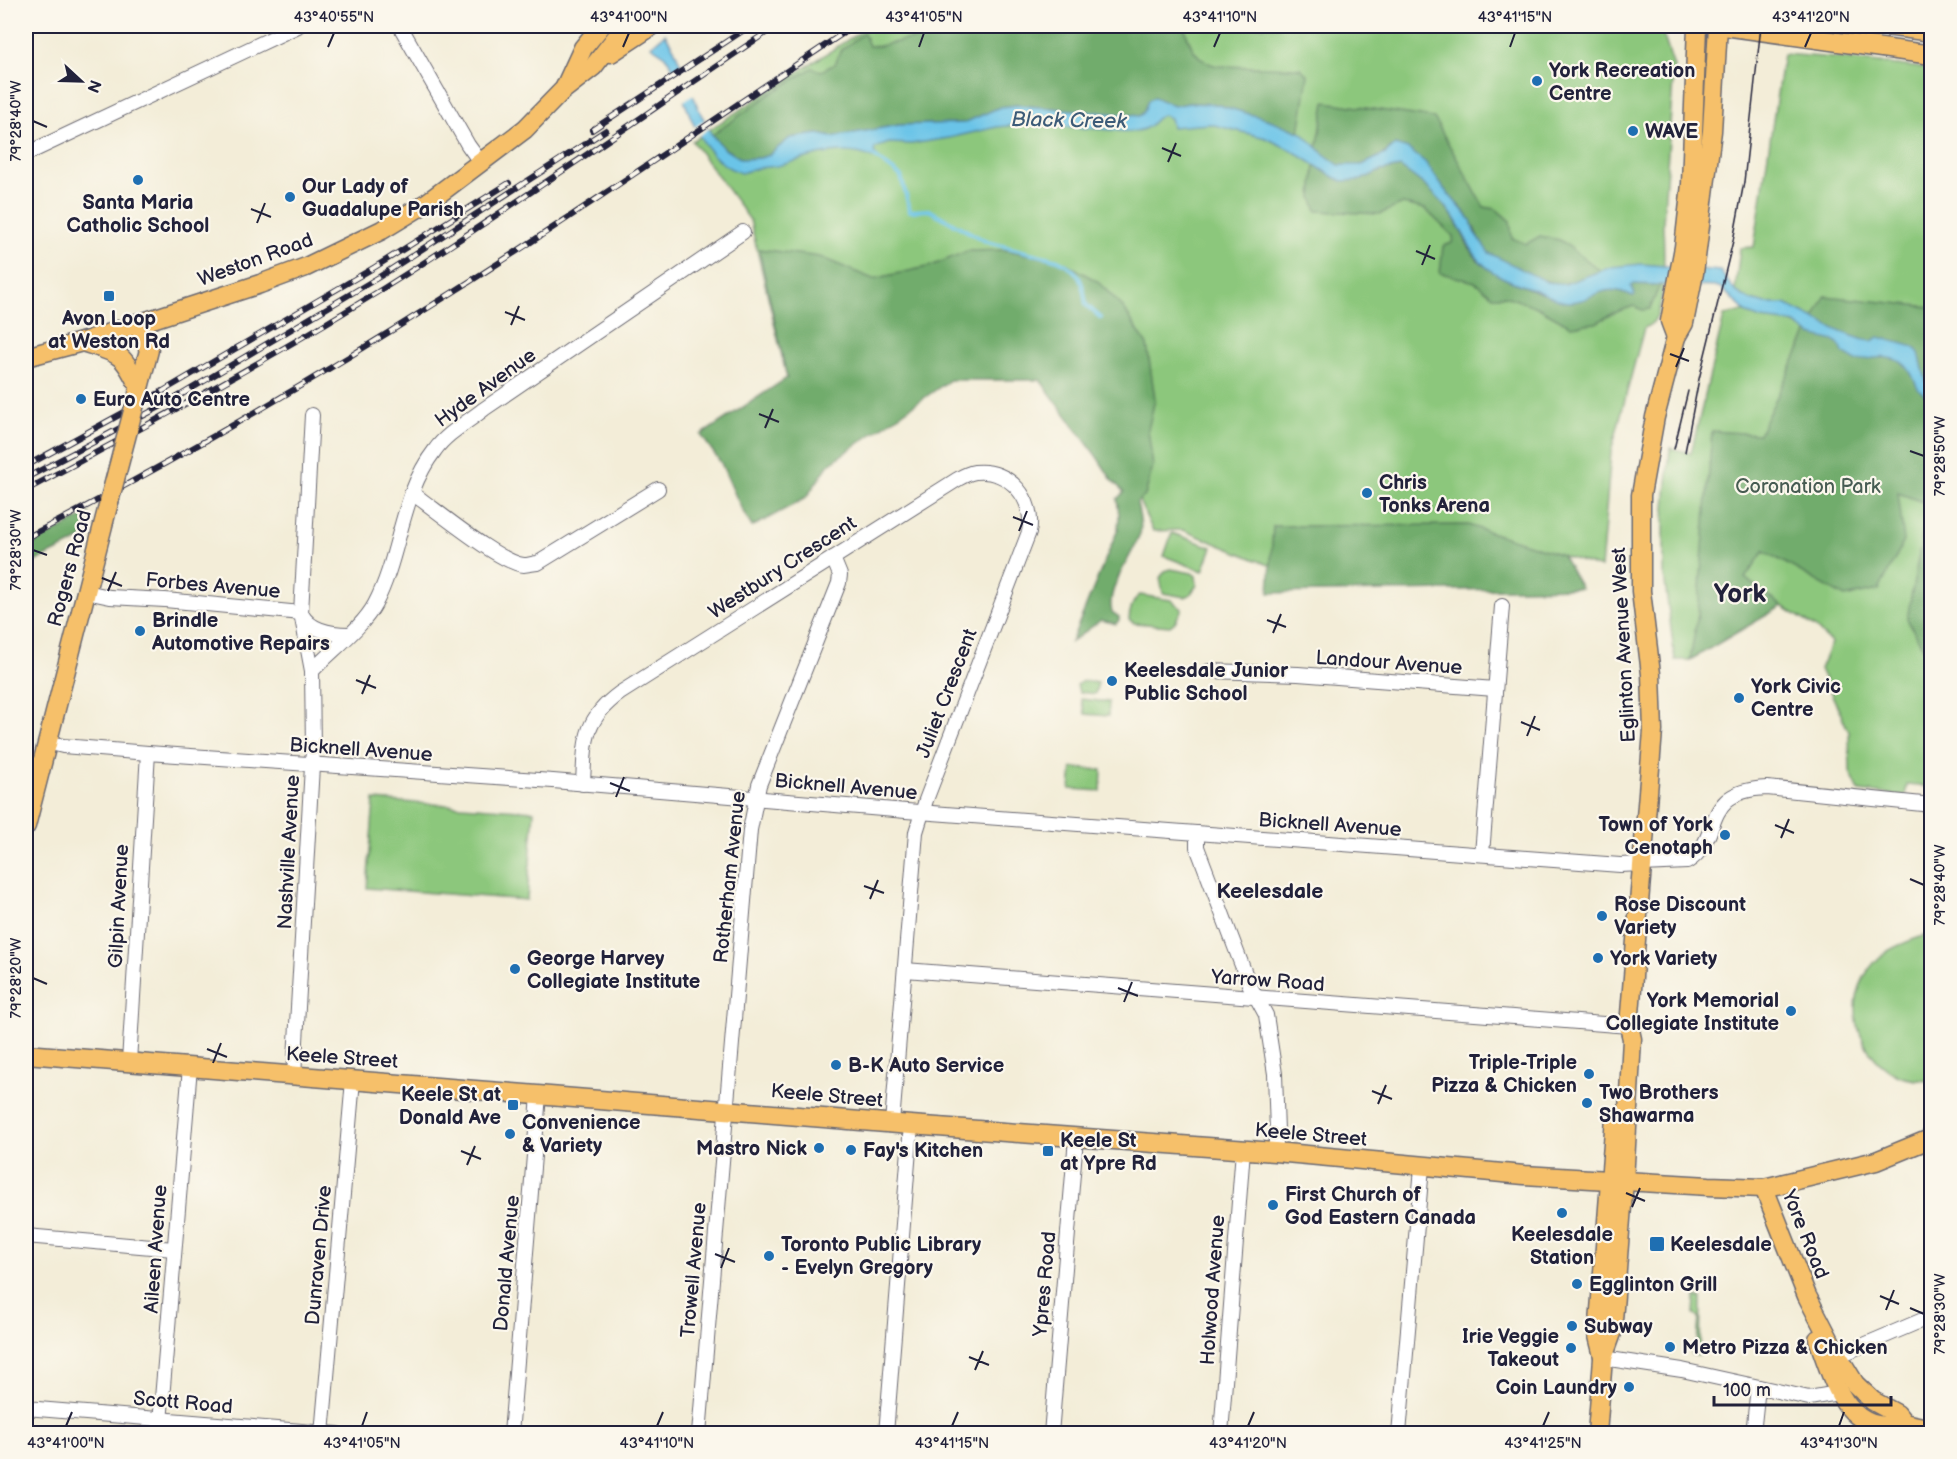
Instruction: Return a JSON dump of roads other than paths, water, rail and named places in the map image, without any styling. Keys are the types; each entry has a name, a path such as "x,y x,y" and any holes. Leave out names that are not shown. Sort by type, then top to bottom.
{"main road":[{"name":"Weston Road","path":"562,91 583,48 601,26"},
{"name":"Weston Road","path":"26,357 82,342 260,284 306,267 382,230 428,202 525,129 562,91 593,67 625,26"},
{"path":"593,67 652,26"},
{"name":"Eglinton Avenue West","path":"1691,246 1697,26"},
{"name":"Eglinton Avenue West","path":"1597,1434 1603,1358 1612,1333 1617,1181 1632,1039 1629,1026 1653,731 1651,674 1641,591 1641,495 1654,417 1676,337 1684,323 1683,298 1712,131 1718,26"},
{"path":"1724,26 1932,55"},
{"path":"1886,26 1932,32"},
{"name":"Rogers Road","path":"26,826 149,350 137,323"},
{"path":"82,342 116,353 122,358 128,364 138,392"},
{"name":"Keele Street","path":"26,1054 1275,1152 1422,1167 1617,1181 1764,1188 1876,1161 1932,1138"},
{"name":"Yore Road","path":"1764,1188 1807,1296 1838,1356 1855,1384 1873,1401 1897,1414 1902,1428 1868,1421 1851,1412 1838,1393 1815,1331 1807,1296"},
{"path":"1902,1428 1932,1429"}],"street":[{"path":"26,154 298,26"},
{"path":"400,26 468,145 481,163"},
{"name":"Hyde Avenue","path":"312,671 366,617 380,594 387,577 404,512 434,450 447,437 484,409 743,232"},
{"name":"Nashville Avenue","path":"294,1076 312,765 312,671 302,613 312,415"},
{"name":"Westbury Crescent","path":"583,784 585,748 590,727 600,709 609,701 945,486 977,472 995,474 1006,479 1017,487 1029,508 1031,519 1029,532"},
{"path":"412,492 492,551 508,560 524,565 538,563 658,489"},
{"name":"Juliet Crescent","path":"892,1123 916,832 1029,532"},
{"name":"Rotherham Avenue","path":"727,1109 750,830 759,785 839,583 840,575 833,558"},
{"name":"Forbes Avenue","path":"86,592 110,597 302,613"},
{"path":"1482,854 1502,606"},
{"path":"302,613 308,623 319,629 332,633 349,634"},
{"name":"Landour Avenue","path":"1209,670 1494,689"},
{"name":"Bicknell Avenue","path":"47,742 63,746 147,753 583,784 1620,865 1682,863 1690,860 1703,844 1718,812 1726,801 1749,789 1767,788 1932,806"},
{"name":"Gilpin Avenue","path":"129,1062 147,753"},
{"path":"1197,833 1197,847 1249,984 1266,1015 1275,1074 1277,1131 1275,1152"},
{"name":"Yarrow Road","path":"905,970 1629,1026"},
{"name":"Aileen Avenue","path":"160,1427 190,1067"},
{"name":"Dunraven Drive","path":"322,1433 353,1080"},
{"name":"Donald Avenue","path":"511,1434 539,1095"},
{"name":"Trowell Avenue","path":"699,1434 727,1109"},
{"path":"886,1434 911,1125"},
{"name":"Ypres Road","path":"1051,1434 1076,1138"},
{"name":"Holwood Avenue","path":"1221,1434 1243,1150"},
{"path":"1400,1434 1422,1167"},
{"path":"26,1236 174,1249"},
{"path":"1838,1356 1932,1316"},
{"path":"1603,1358 1682,1370 1809,1398 1838,1393"},
{"path":"1753,1434 1758,1387"},
{"name":"Scott Road","path":"26,1408 160,1427 338,1434"}],"water":[{"name":"Black Creek","path":"665,34 674,48 699,110 712,135 724,149 742,159 769,155 790,138 818,134 832,137 899,125 964,123 1000,107 1017,105 1139,116 1143,113 1148,101 1154,97 1174,106 1189,103 1215,104 1270,120 1302,133 1339,165 1362,165 1385,154 1395,145 1408,149 1425,162 1471,220 1474,232 1489,253 1547,282 1565,284 1611,267 1642,264 1720,271 1735,291 1750,300 1766,304 1785,304 1841,332 1864,340 1872,341 1879,337 1914,347 1919,353 1926,381 1931,387 1931,398 1919,390 1904,364 1892,358 1856,361 1843,353 1841,347 1834,341 1811,335 1794,323 1761,319 1748,314 1720,287 1633,284 1631,286 1635,295 1633,296 1612,290 1576,301 1567,302 1555,299 1490,270 1477,258 1445,205 1424,184 1400,167 1380,171 1361,180 1342,181 1293,151 1266,138 1210,124 1172,127 1170,118 1163,115 1148,127 1135,131 1028,124 997,127 911,144 889,143 875,148 874,153 877,155 873,158 850,152 837,152 741,173 726,166 703,142 688,111 671,64 663,54 651,46"}],"waterway":[{"path":"871,154 901,176 910,211 929,210 987,242 1058,260 1076,273 1083,289 1086,305 1101,318"}],"tram line":[{"path":"1685,452 1699,379 1733,241 1744,182 1761,26"},
{"path":"1674,449 1688,391"}],"railway":[{"path":"592,130 750,26"},
{"path":"26,490 207,392 384,288 533,191 776,26"},
{"path":"26,538 188,451 294,390 398,326 552,228 854,26"},
{"path":"26,478 169,402 379,277 606,130"},
{"path":"26,466 163,391 375,267 509,183"}],"place":[{"name":"York Recreation Centre","path":"1537,81"},
{"name":"WAVE","path":"1633,131"},
{"name":"Santa Maria Catholic School","path":"138,180"},
{"name":"Our Lady of Guadalupe Parish","path":"290,197"},
{"name":"Avon Loop at Weston Rd","path":"109,296"},
{"name":"Euro Auto Centre","path":"81,399"},
{"name":"Chris Tonks Arena","path":"1367,493"},
{"name":"Brindle Automotive Repairs","path":"140,631"},
{"name":"Keelesdale Junior Public School","path":"1112,681"},
{"name":"York Civic Centre","path":"1739,698"},
{"name":"Town of York Cenotaph","path":"1725,835"},
{"name":"Rose Discount Variety","path":"1602,916"},
{"name":"York Variety","path":"1598,958"},
{"name":"George Harvey Collegiate Institute","path":"515,969"},
{"name":"York Memorial Collegiate Institute","path":"1791,1011"},
{"name":"B-K Auto Service","path":"836,1065"},
{"name":"Triple-Triple Pizza & Chicken","path":"1589,1074"},
{"name":"Two Brothers Shawarma","path":"1587,1103"},
{"name":"Keele St at Donald Ave","path":"513,1105"},
{"name":"Convenience & Variety","path":"510,1134"},
{"name":"Mastro Nick","path":"819,1148"},
{"name":"Fay's Kitchen","path":"851,1150"},
{"name":"Keele St at Ypre Rd","path":"1048,1151"},
{"name":"First Church of God Eastern Canada","path":"1273,1205"},
{"name":"Keelesdale Station","path":"1562,1213"},
{"name":"Keelesdale","path":"1657,1244"},
{"name":"Toronto Public Library - Evelyn Gregory","path":"769,1256"},
{"name":"Egglinton Grill","path":"1577,1284"},
{"name":"Subway","path":"1572,1326"},
{"name":"Metro Pizza & Chicken","path":"1670,1347"},
{"name":"Irie Veggie Takeout","path":"1571,1348"},
{"name":"Coin Laundry","path":"1629,1387"}],"district":[{"name":"York","path":"1740,593"},
{"name":"Keelesdale","path":"1270,891"}],"park label":[{"name":"Coronation Park","path":"1808,486"}]}
